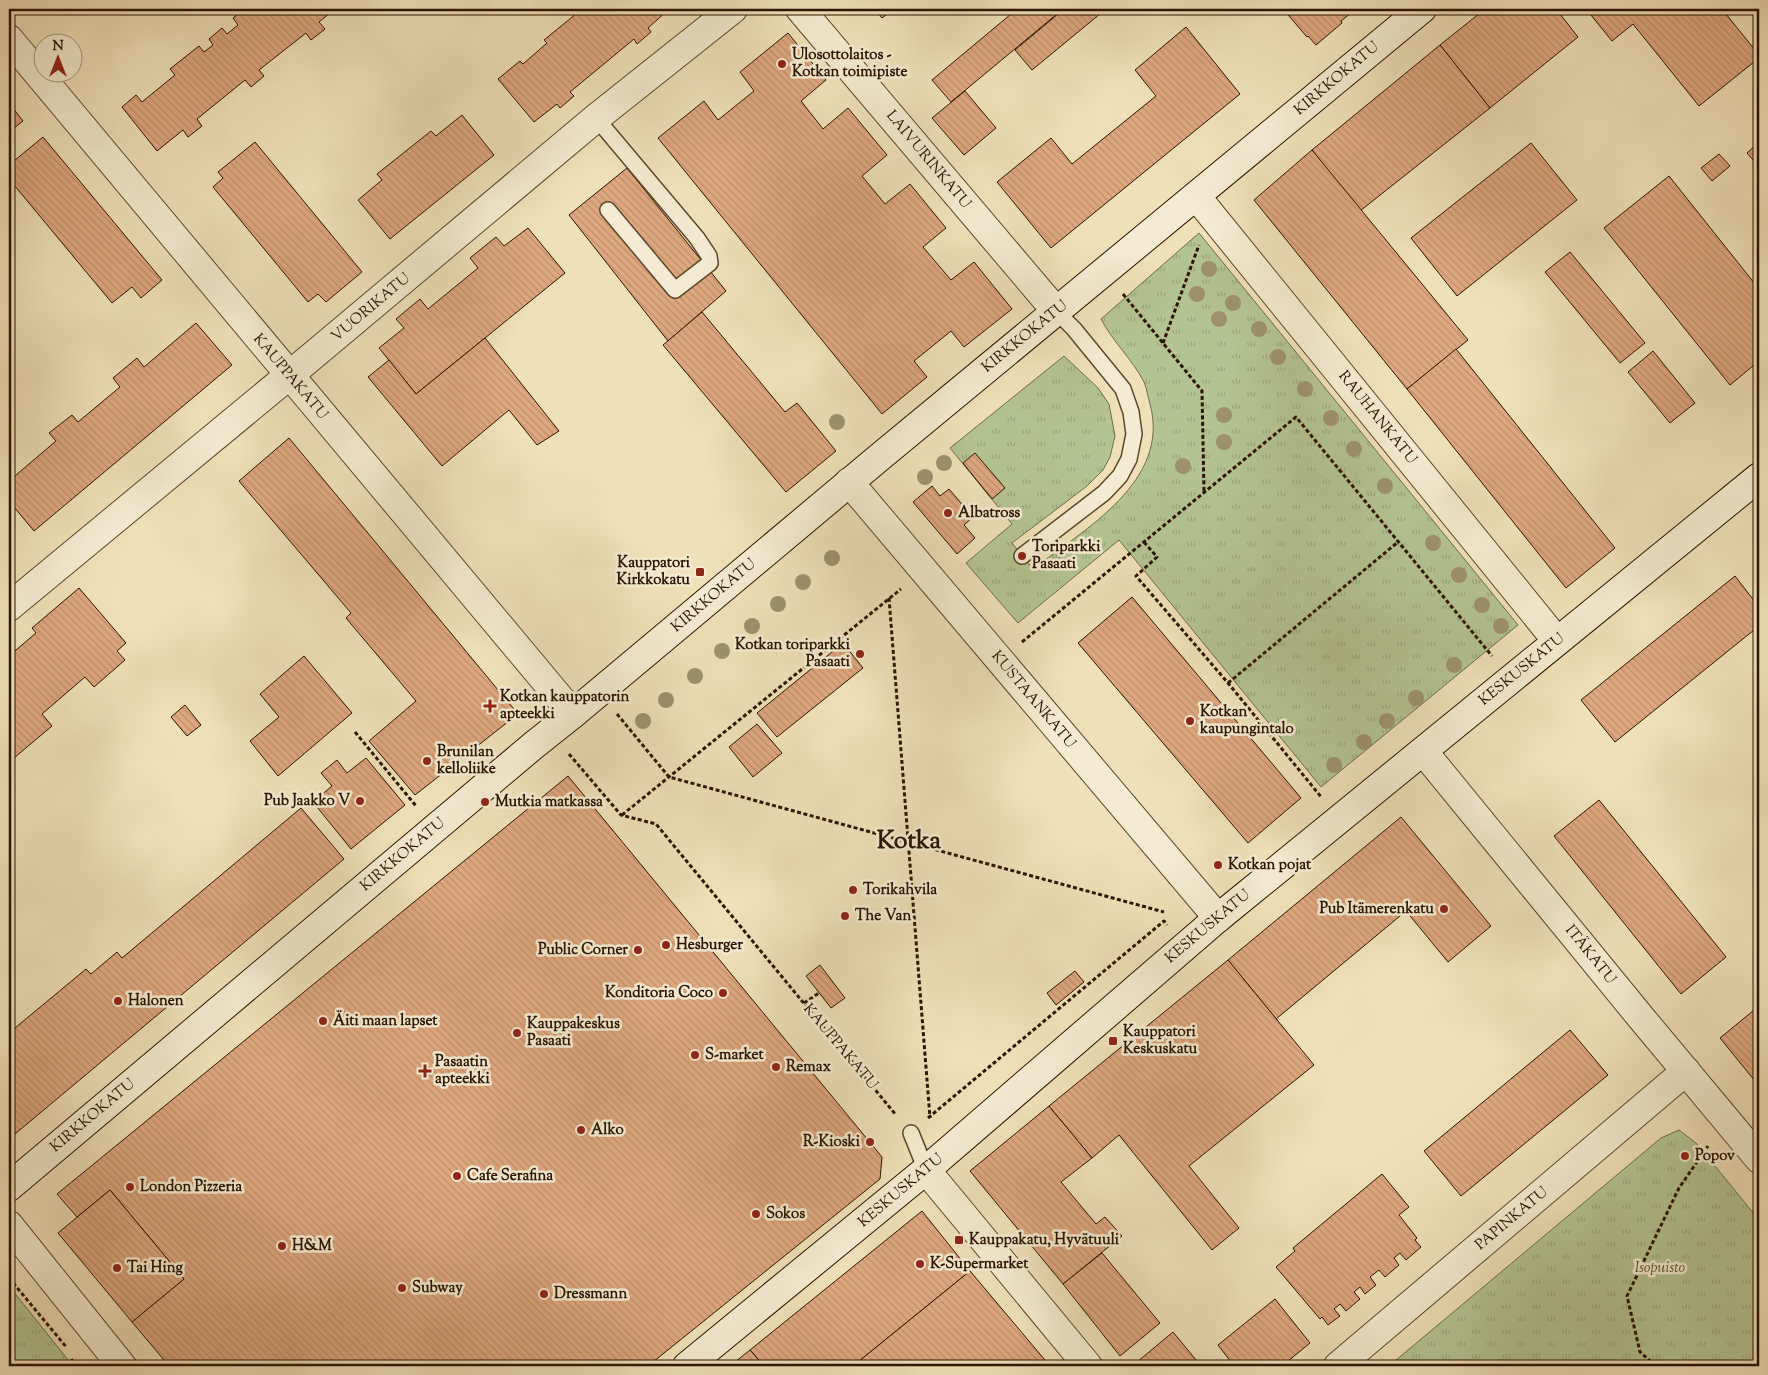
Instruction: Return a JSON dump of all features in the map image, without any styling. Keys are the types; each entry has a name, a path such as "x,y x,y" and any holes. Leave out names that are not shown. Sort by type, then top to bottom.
{"street":[{"name":"VUORIKATU","path":"9,606 290,376 596,118 733,9"},
{"name":"LAIVURINKATU","path":"800,9 1056,311"},
{"name":"KIRKKOKATU","path":"9,1187 534,744 573,714 1056,311 1203,205 1422,9"},
{"name":"KAUPPAKATU","path":"9,39 573,714"},
{"name":"RAUHANKATU","path":"1203,205 1557,641"},
{"name":"KESKUSKATU","path":"688,1366 926,1170 1218,918 1759,477"},
{"name":"KUSTAANKATU","path":"850,482 1218,918"},
{"name":"ITÄKATU","path":"1423,751 1759,1159"},
{"name":"PAPINKATU","path":"1338,1366 1686,1071"},
{"path":"926,1170 1088,1366"},
{"path":"9,1225 122,1366"}],"lane":[{"path":"596,118 697,238 709,256 710,263 675,290 608,210"},
{"path":"1022,556 1104,493 1120,476 1129,459 1134,434 1131,412 1123,389 1056,311"},
{"path":"911,1133 926,1170"}],"path":[{"path":"1163,343 1203,205"},
{"path":"1120,291 1202,391 1204,492"},
{"path":"999,660 1296,417 1493,657"},
{"path":"1144,542 1157,557 1136,576 1228,683 1322,798"},
{"path":"1228,683 1398,542"},
{"path":"569,753 621,815 901,589"},
{"path":"890,598 929,1117 953,1147"},
{"path":"616,714 669,777 1164,912"},
{"path":"355,732 418,808"},
{"name":"KAUPPAKATU","path":"621,815 656,824 911,1133"},
{"path":"911,1133 1164,921"},
{"path":"804,1003 818,992"},
{"path":"1656,1366 1640,1352 1627,1296 1679,1188 1708,1146"},
{"path":"9,1278 78,1362"},
{"path":"65,1366 75,1358"}],"green space":[{"path":"1199,233 1518,625 1321,787 1119,540 1018,623 966,563 1012,524 950,448 1064,356 1098,388 1109,404 1115,436 1110,457 1103,470 1087,486 1012,543 1033,569 1098,520 1119,500 1136,479 1148,457 1153,432 1150,404 1145,385 1139,374 1101,319"},
{"name":"Isopuisto","path":"1679,1130 1697,1144 1759,1220 1759,1366 1389,1366 1661,1138"},
{"path":"9,1286 73,1366 9,1366"}],"building":[{"path":"245,9 335,9 319,22 325,29 311,40 306,33 259,70 264,76 251,87 245,80 197,119 202,126 188,137 183,130 157,151 122,107 136,95 142,102 175,75 170,69 199,46 204,52 213,45 209,39 222,28 227,34 238,25 233,18"},
{"path":"582,9 665,9 667,11 648,28 651,32 637,44 634,39 570,92 574,96 560,108 557,104 534,122 498,79 520,61 523,64 547,43 544,40"},
{"path":"875,9 894,9 882,18"},
{"path":"1017,9 1063,9 951,102 932,80"},
{"path":"1064,9 1106,9 1032,70 1015,50"},
{"path":"1283,9 1356,9 1316,45"},
{"path":"1485,9 1556,9 1578,37 1490,108 1440,45"},
{"path":"1586,9 1722,9 1759,55 1759,58 1699,106 1633,24 1612,41"},
{"path":"1186,27 1240,94 1051,248 997,182 1051,138 1072,164 1156,96 1135,70"},
{"path":"788,33 826,80 801,101 823,129 848,108 887,155 862,176 885,204 910,184 946,228 923,247 951,280 974,262 1012,309 964,347 951,331 914,361 927,377 882,414 658,138 704,101 718,120 754,91 740,72"},
{"path":"1440,45 1490,108 1360,211 1312,150"},
{"path":"965,91 996,128 964,155 932,118"},
{"path":"9,103 23,121 9,132"},
{"path":"462,115 494,155 390,239 358,200 382,180 377,174 431,131 436,136"},
{"path":"43,137 162,280 141,298 132,287 112,303 9,179 9,165"},
{"path":"255,142 362,272 326,302 318,294 308,302 213,187 223,178 218,172"},
{"path":"1759,142 1759,167 1747,153"},
{"path":"1531,143 1577,200 1457,296 1411,238"},
{"path":"1312,150 1468,340 1407,389 1254,200"},
{"path":"1719,154 1730,166 1712,181 1701,168"},
{"path":"627,168 726,291 668,341 569,215"},
{"path":"1669,176 1759,289 1759,361 1730,385 1604,228"},
{"path":"528,228 565,273 416,394 379,348 404,328 396,319 420,299 428,309 478,268 470,258 496,237 504,246"},
{"path":"1570,252 1645,343 1620,363 1545,272"},
{"path":"702,312 785,412 797,403 836,451 786,492 663,345"},
{"path":"196,323 232,365 34,531 9,501 9,481 56,441 49,433 72,415 78,422 120,387 113,378 137,358 144,367"},
{"path":"485,338 559,431 537,445 509,410 442,466 368,377 389,360 416,394"},
{"path":"1456,349 1615,548 1566,588 1407,389"},
{"path":"1653,351 1695,403 1670,423 1628,372"},
{"path":"289,438 518,714 415,795 369,741 416,701 346,618 351,613 239,481"},
{"path":"975,453 1005,488 992,499 963,463"},
{"path":"932,486 940,496 949,489 973,517 964,525 975,538 957,554 913,502"},
{"path":"1735,576 1759,607 1759,626 1615,742 1581,700"},
{"path":"79,588 126,643 117,651 125,660 94,687 85,677 42,714 52,726 14,758 9,752 9,656 36,633 32,628"},
{"name":"Kotkan kaupungintalo","path":"1132,597 1301,798 1248,843 1078,643"},
{"path":"843,643 863,668 777,737 757,713"},
{"path":"304,656 352,713 278,776 250,741 279,717 260,694"},
{"path":"185,705 201,725 187,736 171,717"},
{"path":"757,724 782,753 753,777 729,747"},
{"path":"366,758 405,805 351,849 313,802 332,786 321,773 337,760 347,773"},
{"name":"Kauppakeskus Pasaati","path":"568,776 882,1157 880,1179 648,1366 169,1366 132,1322 184,1279 110,1190 77,1217 57,1194"},
{"path":"1599,800 1726,957 1681,994 1554,836"},
{"path":"301,808 344,859 9,1139 9,1033 86,969 91,974 117,952 122,958"},
{"path":"1401,817 1491,926 1448,962 1406,911 1276,1019 1228,960"},
{"path":"1228,960 1314,1065 1189,1166 1239,1228 1212,1250 1119,1135 1092,1158 1049,1106"},
{"path":"820,965 845,998 831,1008 806,976"},
{"path":"1075,971 1084,982 1056,1005 1047,993"},
{"path":"1759,1006 1759,1086 1720,1038"},
{"path":"1570,1030 1608,1075 1461,1196 1424,1151"},
{"path":"1049,1106 1092,1158 1061,1182 1096,1224 1105,1217 1122,1236 1063,1284 970,1171"},
{"path":"1382,1174 1409,1207 1399,1215 1417,1238 1415,1240 1421,1247 1406,1260 1400,1253 1394,1258 1399,1265 1385,1277 1379,1270 1370,1277 1376,1285 1365,1294 1360,1287 1354,1292 1360,1299 1346,1311 1340,1304 1334,1309 1340,1316 1328,1325 1322,1317 1320,1319 1276,1267 1295,1251 1293,1248"},
{"path":"110,1190 184,1279 132,1322 58,1233"},
{"path":"922,1211 970,1271 853,1366 764,1366 750,1350"},
{"path":"1102,1253 1160,1323 1120,1356 1063,1284"},
{"path":"970,1271 1050,1366 853,1366"},
{"path":"1275,1299 1310,1343 1282,1366 1234,1366 1218,1345"},
{"path":"1173,1332 1201,1366 1140,1366 1137,1362"},
{"path":"750,1350 764,1366 730,1366"}],"place":[{"name":"Ulosottolaitos - Kotkan toimipiste","path":"782,64"},
{"name":"Albatross","path":"948,513"},
{"name":"Toriparkki Pasaati","path":"1022,556"},
{"name":"Kauppatori Kirkkokatu","path":"700,572"},
{"name":"Kotkan toriparkki Pasaati","path":"860,654"},
{"name":"Kotkan kauppatorin apteekki","path":"490,706"},
{"name":"Kotkan kaupungintalo","path":"1190,721"},
{"name":"Brunilan kelloliike","path":"427,761"},
{"name":"Pub Jaakko V","path":"360,801"},
{"name":"Mutkia matkassa","path":"485,802"},
{"name":"Kotkan pojat","path":"1218,865"},
{"name":"Torikahvila","path":"853,890"},
{"name":"Pub Itämerenkatu","path":"1444,909"},
{"name":"The Van","path":"845,916"},
{"name":"Hesburger","path":"666,945"},
{"name":"Public Corner","path":"638,950"},
{"name":"Konditoria Coco","path":"723,993"},
{"name":"Halonen","path":"118,1001"},
{"name":"Äiti maan lapset","path":"323,1021"},
{"name":"Kauppakeskus Pasaati","path":"517,1033"},
{"name":"Kauppatori Keskuskatu","path":"1113,1041"},
{"name":"S-market","path":"695,1055"},
{"name":"Remax","path":"776,1067"},
{"name":"Pasaatin apteekki","path":"425,1071"},
{"name":"Alko","path":"581,1130"},
{"name":"R-Kioski","path":"870,1142"},
{"name":"Popov","path":"1685,1156"},
{"name":"Cafe Serafina","path":"457,1176"},
{"name":"London Pizzeria","path":"130,1187"},
{"name":"Sokos","path":"756,1214"},
{"name":"Kauppakatu, Hyvätuuli","path":"959,1240"},
{"name":"H&M","path":"282,1246"},
{"name":"K-Supermarket","path":"920,1264"},
{"name":"Tai Hing","path":"117,1268"},
{"name":"Subway","path":"402,1288"},
{"name":"Dressmann","path":"544,1294"}],"district":[{"name":"Kotka","path":"909,842"}]}
